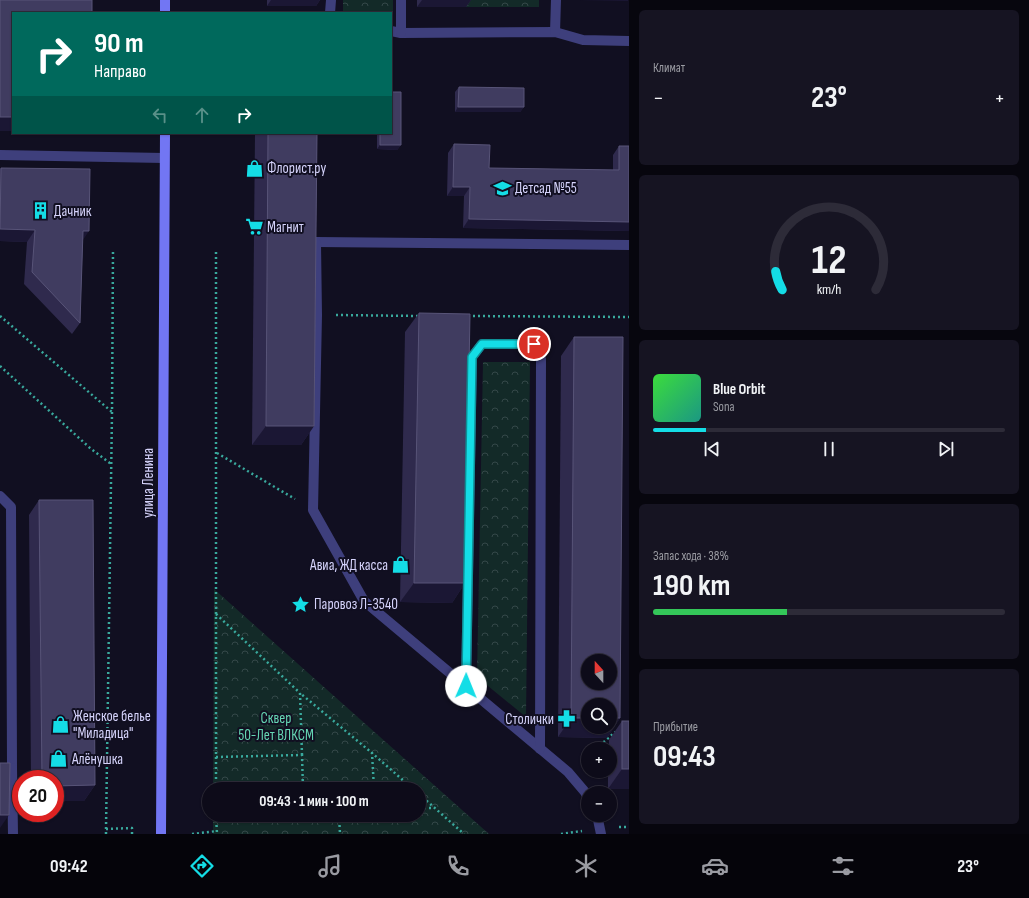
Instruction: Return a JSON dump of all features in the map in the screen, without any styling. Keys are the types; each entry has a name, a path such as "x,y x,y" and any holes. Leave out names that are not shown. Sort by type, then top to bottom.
{"main road":[{"path":"165,0 165,12"},
{"name":"улица Ленина","path":"161,834 165,134"}],"lane":[{"path":"330,12 331,0"},
{"path":"401,0 396,32 556,32 583,40 629,41"},
{"path":"556,0 556,32"},
{"path":"0,155 164,158"},
{"path":"581,788 568,772 364,601 314,510 317,315 316,238 629,245"},
{"path":"466,686 472,357 482,344 534,344 541,359 540,749"},
{"path":"0,496 11,507 13,834"},
{"path":"0,768 12,768"},
{"path":"598,822 601,834"}],"path":[{"path":"216,249 216,782"},
{"path":"106,834 112,464 113,250"},
{"path":"317,315 421,316"},
{"path":"0,316 112,413"},
{"path":"461,316 629,316"},
{"path":"0,366 90,448 112,464"},
{"path":"216,453 314,510"},
{"path":"216,613 300,693 405,782"},
{"path":"300,693 303,782"},
{"path":"604,742 620,727"},
{"path":"372,753 374,782"},
{"path":"216,757 302,755"},
{"path":"426,801 464,834"},
{"path":"426,808 434,808"},
{"path":"192,834 217,832 216,822"},
{"path":"339,822 340,834"},
{"path":"106,829 132,828 132,834"}],"green space":[{"path":"343,0 393,0 393,15 392,12 343,12"},
{"path":"466,0 539,0 539,7 466,7"},
{"path":"483,362 530,362 526,717 477,677"},
{"name":"Сквер 50-Лет ВЛКСМ","path":"214,589 489,834 213,834 213,822 426,822 426,782 213,782"}],"building":[{"path":"0,0 92,0 92,12 12,12 12,117 0,117"},
{"path":"459,87 524,88 524,107 458,107"},
{"path":"392,92 401,92 401,145 380,145 380,134 392,134"},
{"path":"268,134 317,134 314,426 266,426"},
{"path":"454,144 490,145 489,168 619,170 619,146 629,146 629,222 469,219 470,187 453,187"},
{"path":"1,168 90,169 89,231 83,231 80,323 32,272 35,230 0,229"},
{"path":"419,313 470,314 465,583 414,583"},
{"path":"574,337 623,337 620,718 617,718 617,698 581,698 581,718 571,718"},
{"path":"39,500 93,500 95,785 64,786 64,770 42,770"},
{"path":"622,721 629,721 629,769 622,769"},
{"path":"0,763 10,763 9,815 0,815"}],"place":[{"name":"Флорист.ру","path":"254,168"},
{"name":"Детсад №55","path":"502,188"},
{"name":"Дачник","path":"41,211"},
{"name":"Магнит","path":"254,227"},
{"name":"Авиа, ЖД касса","path":"401,565"},
{"name":"Паровоз Л-3540","path":"301,604"},
{"name":"Столички","path":"567,719"},
{"name":"Женское белье \"Миладица\"","path":"60,725"},
{"name":"Алёнушка","path":"59,759"}],"route":[{"path":"466,686 472,357 482,344 534,344"}]}
